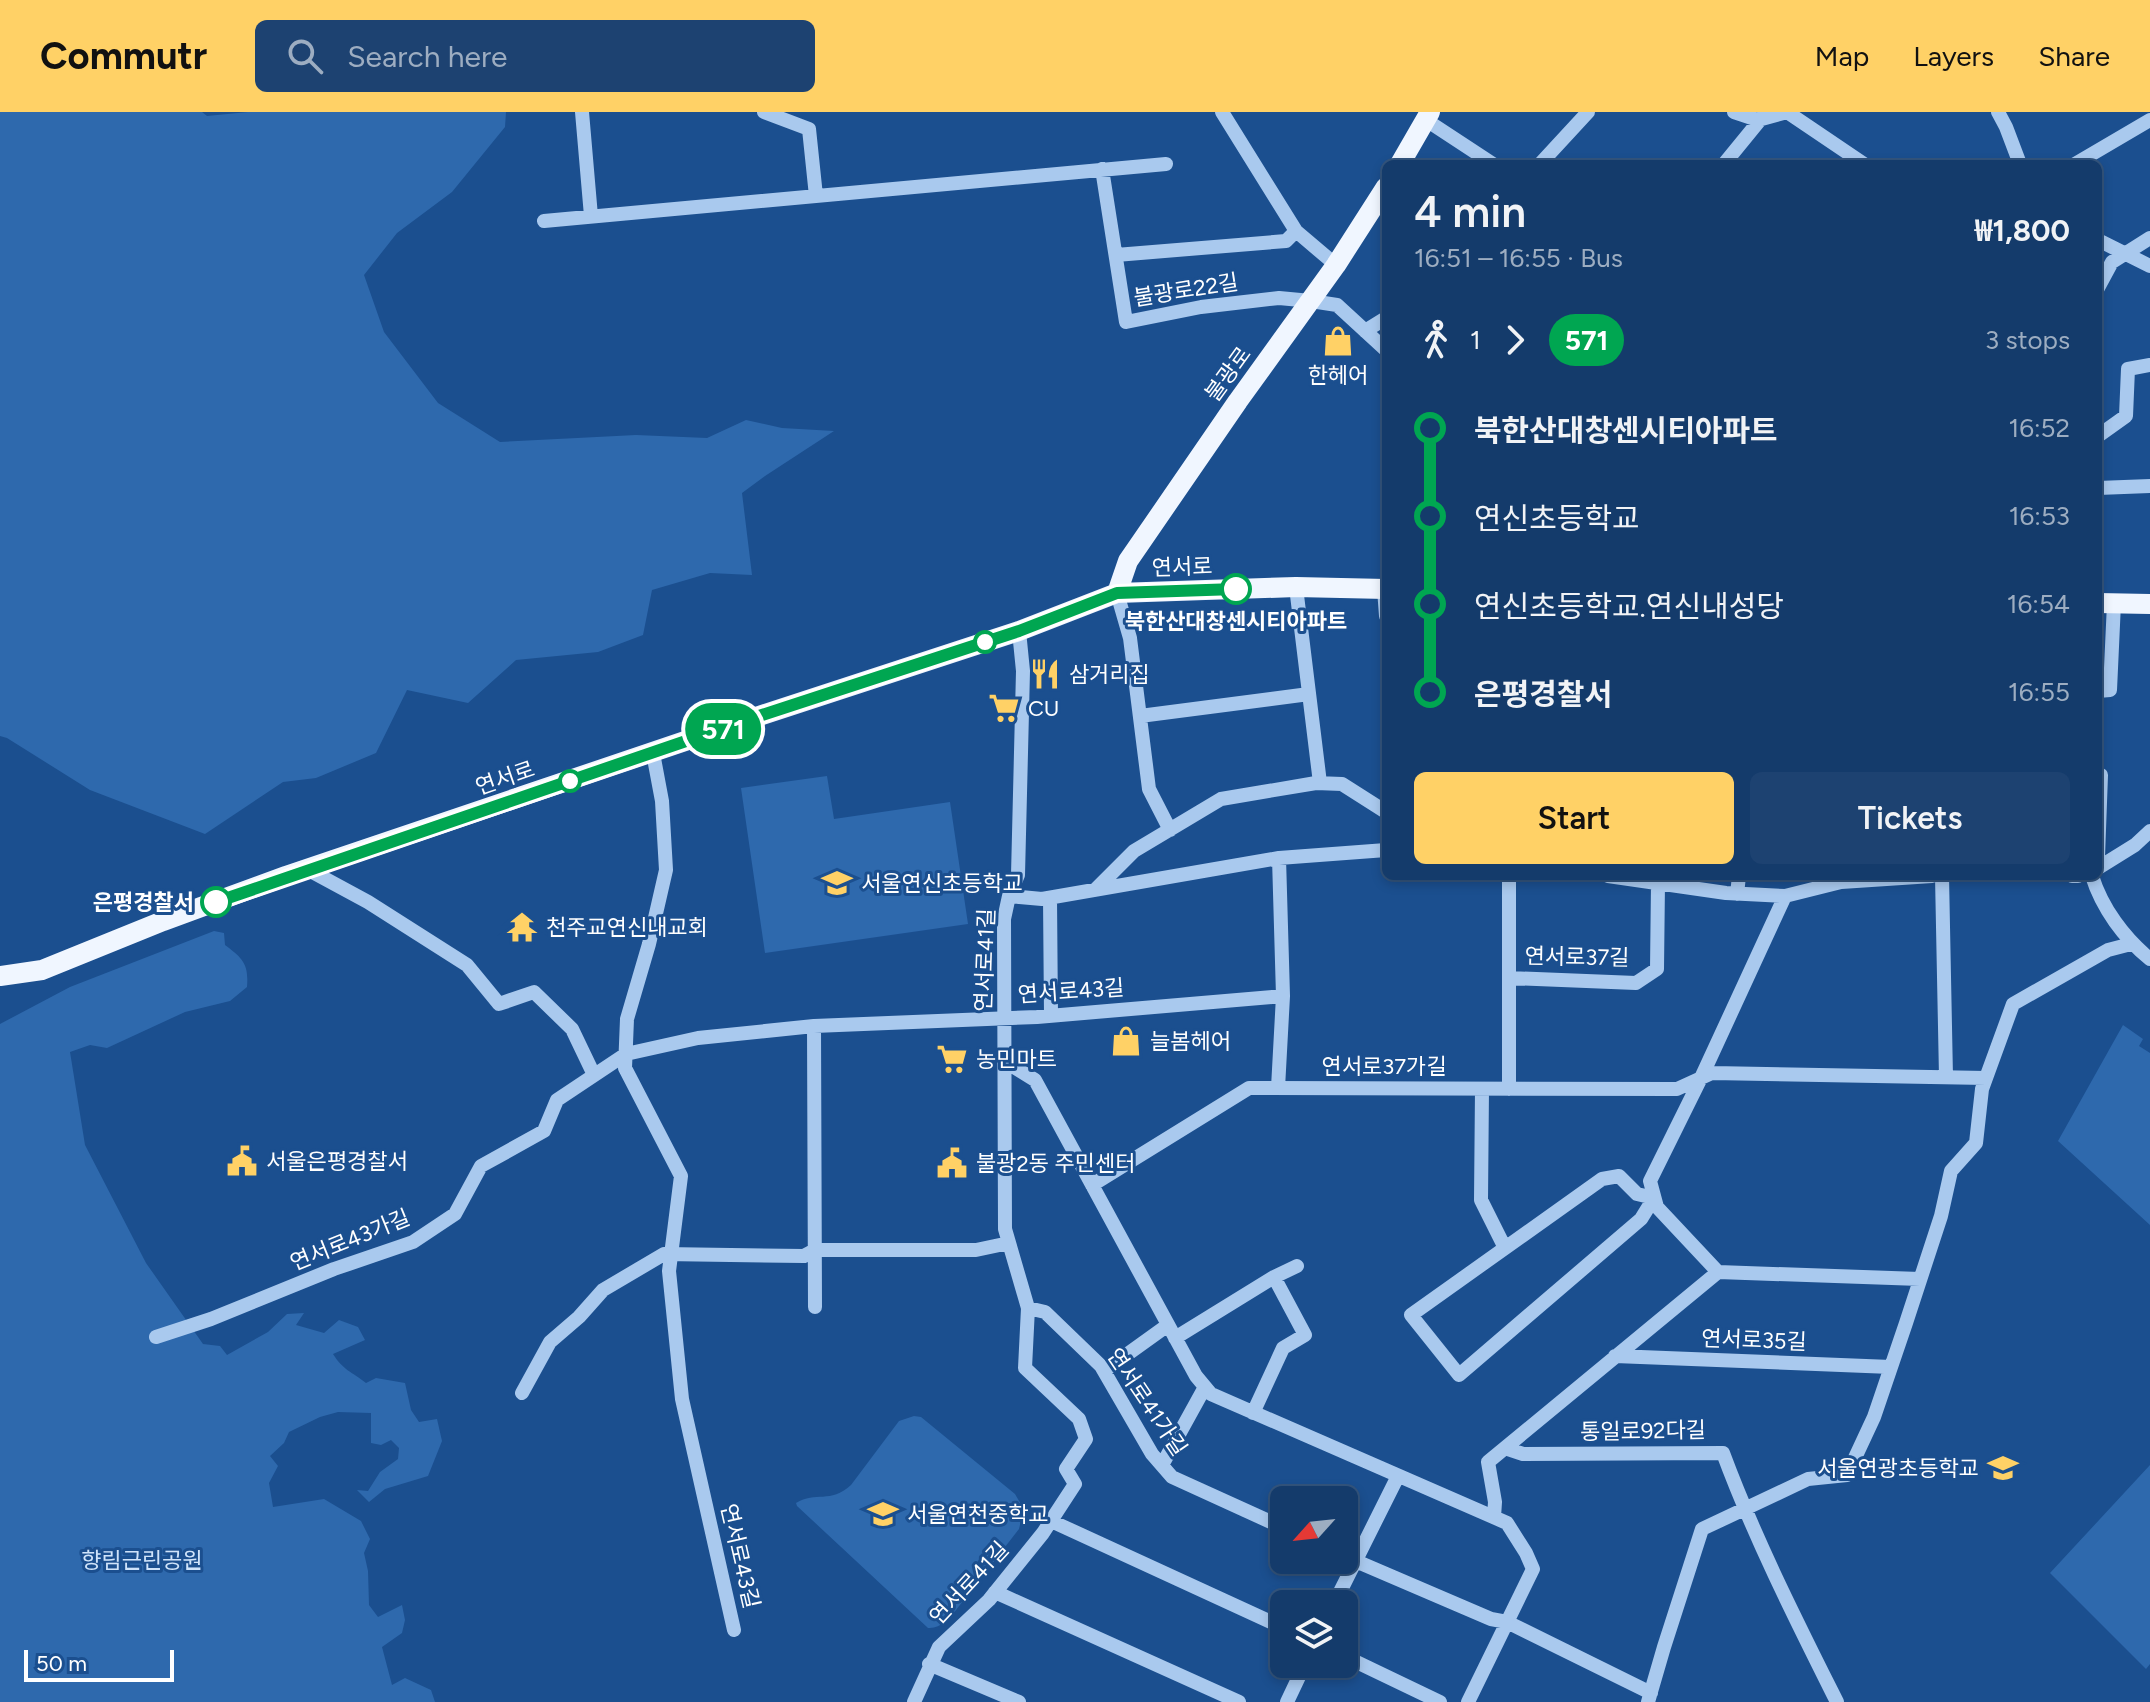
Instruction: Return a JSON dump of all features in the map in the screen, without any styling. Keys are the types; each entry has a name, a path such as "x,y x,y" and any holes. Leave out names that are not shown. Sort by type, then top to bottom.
{"main road":[{"path":"1402,160 1428,116"},
{"name":"불광로","path":"1117,593 1128,561 1336,265 1382,193"},
{"name":"연서로","path":"0,976 42,970 163,921 307,869 1019,631 1117,593 1296,587 1382,589"},
{"path":"2106,603 2150,604"}],"street":[{"path":"582,112 591,216"},
{"path":"764,112 809,129 816,196"},
{"path":"1222,112 1296,231 1336,265"},
{"path":"1544,160 1588,112"},
{"path":"1734,112 1762,116 1787,112 1858,160"},
{"path":"2004,114 2019,160"},
{"path":"1428,116 1488,160"},
{"path":"1727,160 1762,116"},
{"path":"2082,160 2150,120"},
{"path":"544,221 1166,164"},
{"name":"불광로22길","path":"1102,169 1126,322 1201,307 1279,298 1311,301"},
{"path":"1116,255 1286,241 1296,231"},
{"path":"2102,281 2112,262 2150,238"},
{"path":"2102,242 2150,266"},
{"path":"1311,301 1337,305 1382,346"},
{"path":"1365,331 1382,320"},
{"path":"2102,433 2126,416 2128,369 2150,365"},
{"path":"2102,488 2150,486"},
{"path":"1296,587 1320,783"},
{"path":"1117,593 1130,638 1149,789 1170,830"},
{"path":"2102,691 2110,690 2106,603"},
{"name":"연서로41길","path":"914,1702 939,1647 995,1592 1051,1521 1075,1484 1066,1469 1086,1439 1079,1419 1025,1368 1028,1308 1005,1229 1004,919 1018,875 1023,671 1019,631"},
{"path":"1140,716 1309,694"},
{"name":"연서로43길","path":"653,753 662,801 666,870 627,1019 625,1068 681,1176 669,1271 682,1399 734,1630"},
{"path":"1095,890 1134,851 1221,799 1320,783 1342,784 1382,809"},
{"path":"2102,866 2135,845 2150,831"},
{"path":"1009,896 1042,899 1279,858 1382,850"},
{"path":"1278,1088 1283,996 1279,858"},
{"path":"307,869 368,902 467,965 499,1004 534,992 572,1029 594,1075"},
{"name":"연서로37길","path":"1509,880 1509,978 1636,983 1657,969 1658,883"},
{"path":"1637,880 1737,894 1785,896 1841,882 1871,880"},
{"path":"1737,894 1739,880"},
{"path":"1942,880 1946,1077 1986,1078"},
{"path":"2093,880 2097,893 2131,944 2150,959"},
{"path":"1718,1272 1657,1207 1650,1181 1785,896"},
{"path":"1050,898 1051,1016"},
{"path":"1358,1561 1491,1619 1507,1622 1649,1698 1702,1529 1808,1479 1847,1475 1874,1417 1941,1216 1951,1171 1976,1143 1982,1089 2013,1004 2108,950 2131,944"},
{"path":"1509,978 1509,1089"},
{"name":"연서로43길","path":"626,1054 698,1038 814,1026 1051,1016 1283,996"},
{"path":"814,1026 815,1307"},
{"name":"연서로43가길","path":"156,1337 413,1242 455,1214 481,1166 544,1131 557,1100 626,1054"},
{"path":"1006,1062 1035,1080 1196,1376 1211,1394 1507,1523 1533,1569 1468,1702"},
{"name":"연서로37가길","path":"1092,1185 1249,1088 1677,1089 1712,1073 1946,1077"},
{"path":"1482,1089 1481,1200 1505,1248"},
{"path":"1619,1176 1637,1194 1654,1198 1641,1219 1459,1375 1411,1315 1602,1179 1619,1176"},
{"path":"522,1393 550,1342 579,1317 603,1290 664,1254 804,1256 815,1250 976,1250 1009,1243"},
{"path":"1104,1371 1172,1331 1297,1266"},
{"path":"1494,1517 1495,1502 1488,1462 1718,1272 1920,1279"},
{"path":"1253,1413 1283,1348 1305,1335 1274,1277"},
{"name":"연서로41가길","path":"1028,1308 1045,1312 1104,1371 1152,1454 1172,1477 1270,1522"},
{"name":"연서로35길","path":"1615,1356 1891,1367"},
{"path":"1162,1465 1205,1387"},
{"name":"통일로92다길","path":"1505,1448 1523,1454 1723,1453 1744,1509 1837,1702"},
{"path":"1358,1544 1398,1476"},
{"path":"1051,1521 1270,1622"},
{"path":"995,1592 1239,1702"},
{"path":"1358,1663 1440,1702"},
{"path":"929,1664 1019,1702"},
{"path":"1287,1702 1298,1678"}],"green space":[{"path":"0,112 202,112 207,116 248,112 506,112 505,127 452,192 397,233 364,275 384,332 438,403 500,442 636,435 707,438 746,420 782,428 834,431 742,493 752,575 710,573 652,590 643,635 598,652 516,660 468,703 407,690 376,753 316,778 283,782 205,834 90,790 0,736"},
{"path":"827,776 834,819 950,802 968,924 765,953 741,788"},
{"name":"향림근린공원","path":"214,931 224,933 225,945 243,962 247,987 230,1001 185,1012 107,1048 90,1045 70,1052 85,1145 146,1263 203,1344 220,1346 227,1355 268,1332 287,1314 304,1313 296,1325 324,1333 339,1320 358,1327 365,1340 333,1354 340,1364 366,1383 376,1378 405,1383 411,1410 419,1422 437,1419 442,1441 428,1476 385,1489 369,1502 357,1490 368,1491 380,1472 398,1459 399,1448 391,1440 381,1445 371,1443 371,1413 338,1412 289,1432 284,1443 270,1456 278,1466 269,1483 273,1507 324,1499 361,1521 370,1539 364,1553 369,1605 378,1617 402,1605 405,1620 402,1633 382,1647 392,1685 405,1678 431,1690 435,1702 0,1702 0,1024 70,987"},
{"path":"2123,1025 2143,1039 2139,1046 2150,1053 2150,1225 2058,1141"},
{"path":"921,1417 1015,1494 1023,1512 1019,1529 956,1610 933,1628 928,1628 796,1503 843,1491 851,1485 899,1421"},
{"path":"2150,1465 2150,1664 2146,1669 2050,1573"}],"bus line":[{"name":"571","path":"216,902 762,715 1019,631 1117,593 1236,589"}],"place":[{"name":"한헤어","path":"1338,341"},
{"name":"북한산대창센시티아파트","path":"1236,589"},
{"name":"삼거리집","path":"1045,674"},
{"name":"CU","path":"1004,708"},
{"name":"서울연신초등학교","path":"837,883"},
{"name":"은평경찰서","path":"216,902"},
{"name":"천주교연신내교회","path":"522,927"},
{"name":"늘봄헤어","path":"1126,1041"},
{"name":"농민마트","path":"952,1059"},
{"name":"서울은평경찰서","path":"242,1161"},
{"name":"불광2동 주민센터","path":"952,1163"},
{"name":"서울연광초등학교","path":"2003,1468"},
{"name":"서울연천중학교","path":"883,1514"}]}
